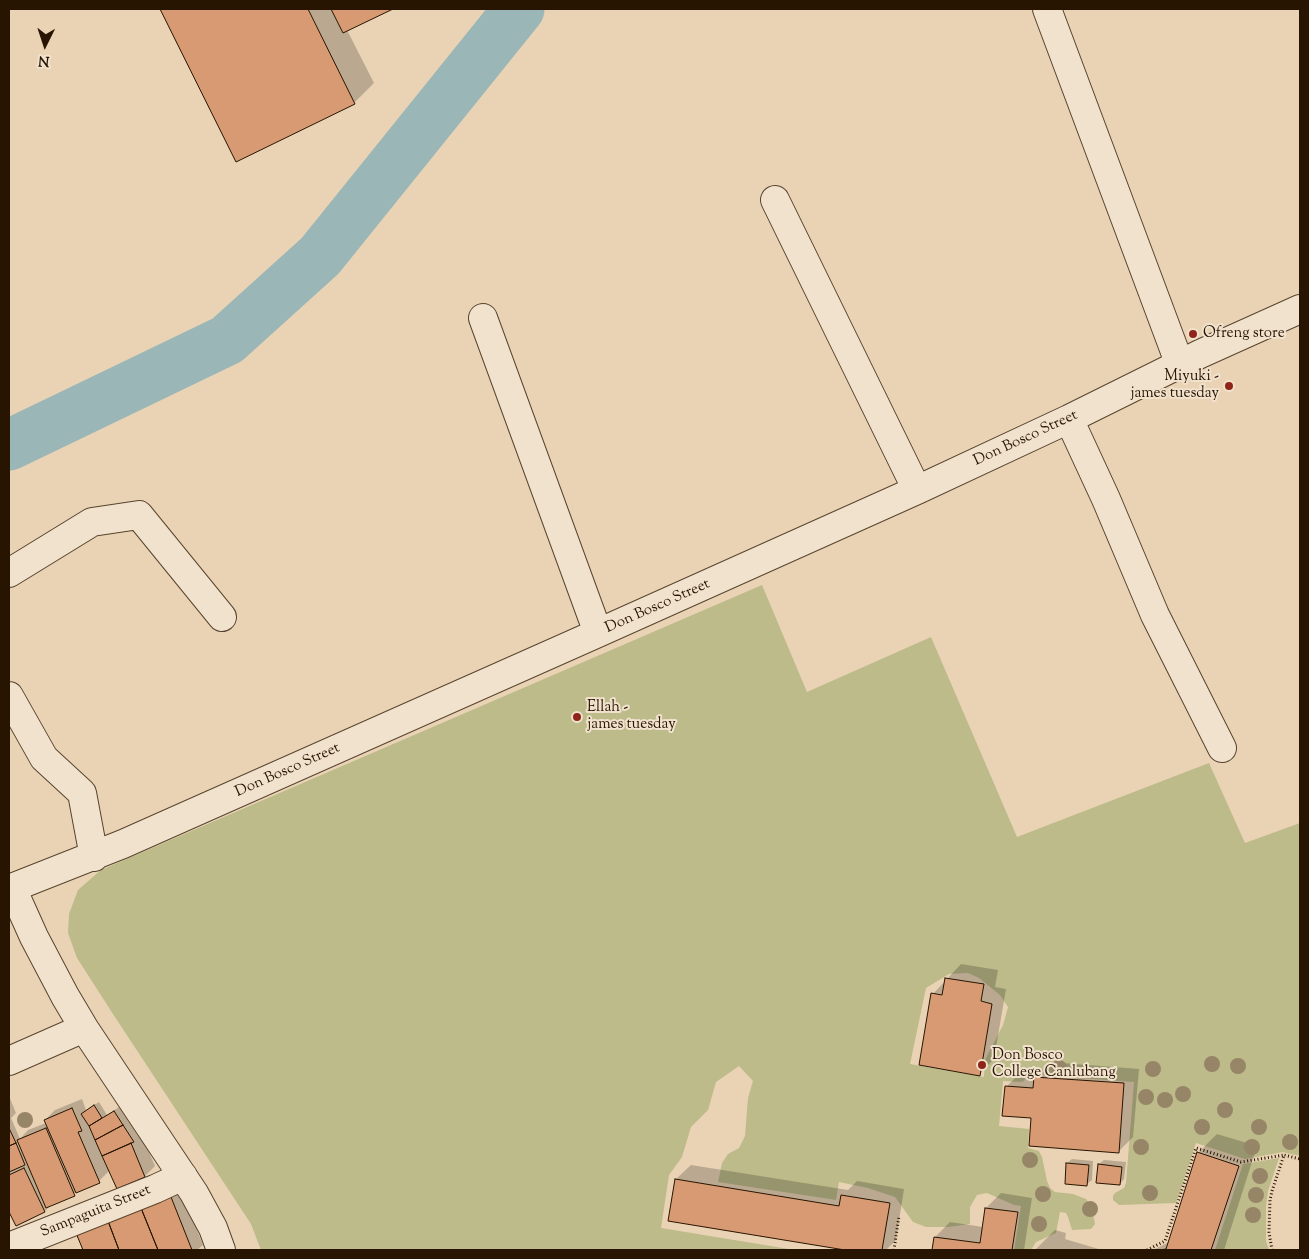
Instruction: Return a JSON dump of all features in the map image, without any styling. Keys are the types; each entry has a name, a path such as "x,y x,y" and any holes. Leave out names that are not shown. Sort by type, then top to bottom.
{"street":[{"path":"1047,9 1180,365"},
{"path":"775,200 917,490"},
{"name":"Don Bosco Street","path":"10,889 94,857 917,490 1069,419 1200,354 1300,309"},
{"path":"483,318 598,633"},
{"path":"1069,419 1106,499 1155,615 1222,748"},
{"path":"9,573 92,522 139,515 222,617"},
{"path":"9,696 44,758 82,793 94,857"},
{"path":"10,889 42,954 84,1028 183,1176 204,1212 221,1250"},
{"path":"9,1061 84,1028"},
{"name":"Sampaguita Street","path":"9,1247 183,1176"}],"path":[{"path":"1147,1250 1165,1241 1196,1148 1241,1162 1284,1155 1300,1159"},
{"path":"1272,1250 1269,1241 1270,1200 1284,1155"},
{"path":"894,1250 899,1216"}],"shaded area":[{"path":"762,585 807,692 931,637 1017,837 1209,763 1245,843 1300,823 1300,1156 1283,1152 1245,1159 1196,1143 1176,1203 1119,1205 1113,1200 1113,1196 1124,1188 1126,1183 1134,1082 1027,1074 1024,1081 1021,1082 1003,1081 999,1126 1029,1129 1028,1148 1039,1151 1050,1188 1055,1192 1073,1194 1086,1199 1092,1208 1095,1224 1091,1229 1072,1230 1066,1213 1060,1212 1056,1233 1036,1242 1031,1250 1014,1250 1021,1206 1014,1205 987,1193 977,1195 970,1207 970,1224 926,1227 913,1222 895,1197 868,1188 839,1182 836,1200 718,1182 722,1163 728,1154 739,1148 745,1136 748,1098 753,1081 739,1066 716,1082 708,1110 691,1127 682,1157 669,1175 661,1228 795,1250 261,1250 251,1224 77,958 68,933 69,914 78,890 101,870","holes":["968,973 979,978 1000,995 1008,1007 1003,1025 985,1060 984,1077 910,1064 926,988 949,974"]},
{"path":"1279,1158 1268,1191 1266,1206 1266,1241 1269,1250 1215,1250 1243,1164"}],"building":[{"path":"160,9 308,9 355,104 236,162"},
{"path":"331,9 393,9 343,33"},
{"path":"945,978 984,984 981,1001 992,1004 980,1076 919,1065 931,993 942,995"},
{"path":"1034,1077 1124,1083 1119,1153 1029,1146 1031,1118 1002,1116 1005,1086 1033,1088"},
{"path":"94,1105 102,1118 89,1126 81,1114"},
{"path":"72,1108 82,1131 78,1132 100,1183 76,1193 44,1120"},
{"path":"114,1111 123,1125 95,1140 89,1126"},
{"path":"123,1125 134,1142 102,1156 95,1140"},
{"path":"9,1128 16,1143 9,1146"},
{"path":"46,1128 75,1196 46,1208 17,1140"},
{"path":"16,1143 25,1165 9,1172 9,1146"},
{"path":"131,1143 145,1177 117,1189 102,1156"},
{"path":"1197,1152 1239,1166 1211,1250 1160,1250 1166,1249"},
{"path":"1066,1163 1089,1165 1087,1186 1065,1184"},
{"path":"1098,1164 1122,1167 1120,1185 1096,1183"},
{"path":"24,1168 45,1212 16,1226 9,1212 9,1175"},
{"path":"675,1179 839,1206 841,1195 890,1203 882,1250 845,1250 668,1221"},
{"path":"171,1197 192,1250 158,1250 141,1208"},
{"path":"141,1208 158,1250 119,1250 108,1221"},
{"path":"985,1208 1018,1212 1012,1250 932,1250 934,1237 980,1243"},
{"path":"108,1221 119,1250 83,1250 76,1233"}],"waterway":[{"path":"9,445 227,340 320,256 519,9"}],"place":[{"name":"Ofreng store","path":"1193,334"},
{"name":"Miyuki - james tuesday","path":"1229,386"},
{"name":"Ellah - james tuesday","path":"577,717"},
{"name":"Don Bosco College Canlubang","path":"982,1065"}]}
